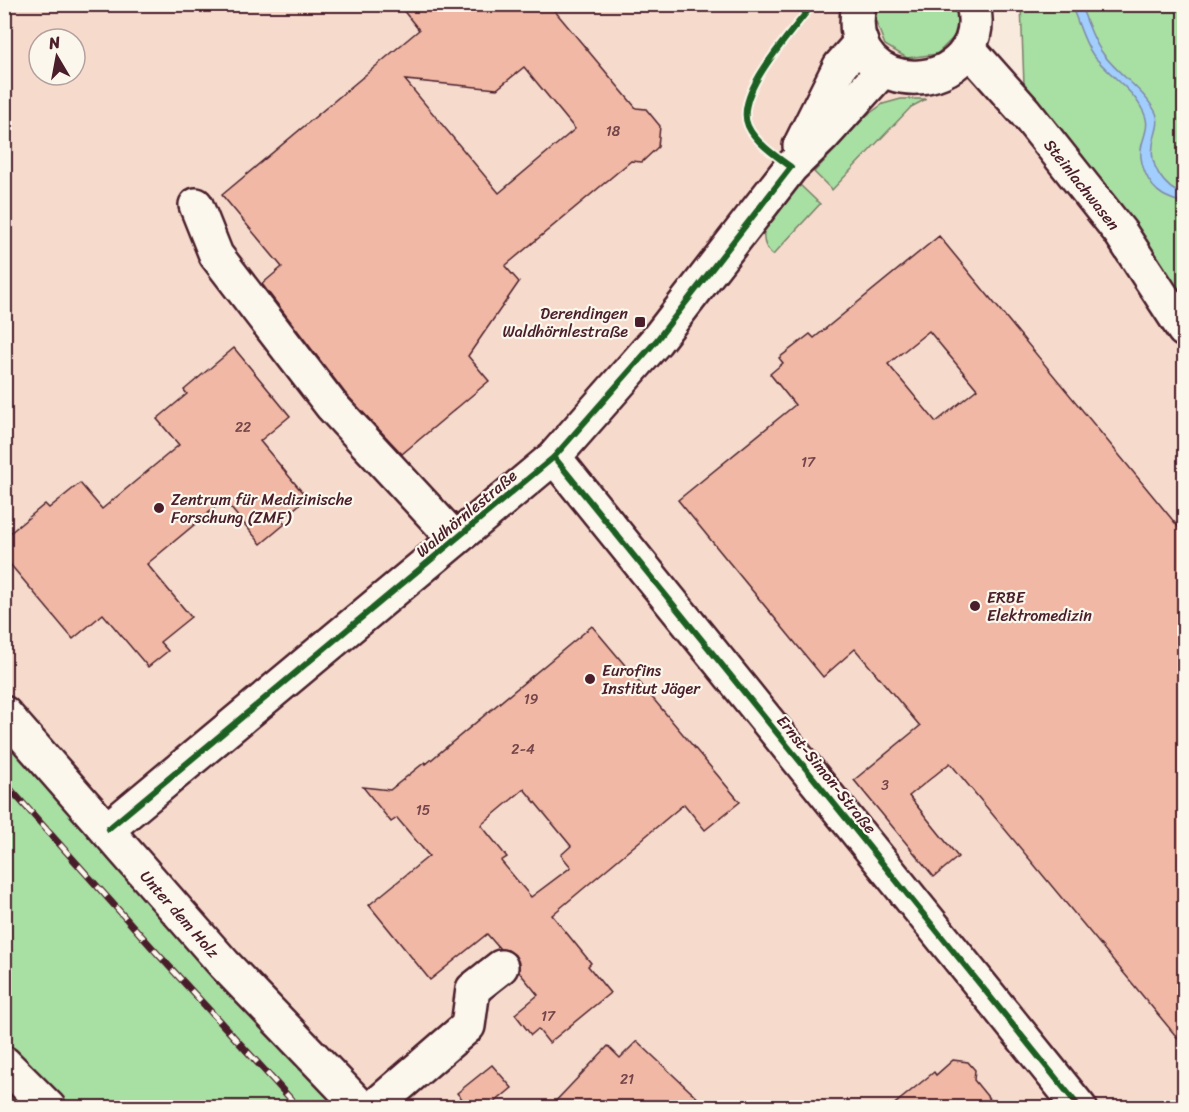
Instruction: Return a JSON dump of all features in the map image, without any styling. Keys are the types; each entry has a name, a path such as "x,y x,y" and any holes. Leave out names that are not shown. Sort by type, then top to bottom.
{"street":[{"path":"860,4 856,20 861,42 869,58 883,70 897,76 924,79 950,69 968,48 974,32 973,4"},
{"name":"Waldhörnlestraße","path":"791,167 809,125 840,66 861,42"},
{"name":"Steinlachwasen","path":"968,48 1025,112 1120,232 1185,330"},
{"name":"Waldhörnlestraße","path":"108,829 554,457 656,341 791,167 823,136 883,70"},
{"path":"196,205 216,255 332,405 455,539"},
{"name":"Ernst-Simon-Straße","path":"554,457 1080,1107"},
{"name":"Unter dem Holz","path":"4,713 224,964 362,1107"},
{"path":"373,1107 468,1026 473,989 501,967"},
{"path":"4,1063 49,1107"}],"shaded area":[{"path":"890,4 968,48 1184,330 1184,1107 362,1107 5,713 4,5"}],"green space":[{"path":"879,4 956,5 959,17 955,36 937,54 907,58 885,45 875,19"},
{"path":"1021,5 1184,5 1184,330 1025,112"},
{"path":"901,99 926,99 911,107 832,190 814,172 866,116 883,104"},
{"path":"800,185 820,204 773,255 765,244 764,231"},
{"path":"4,713 362,1107 5,1107"}],"water":[{"path":"1071,5 1080,5 1100,49 1145,97 1156,113 1158,121 1152,153 1153,161 1164,182 1184,195 1184,204 1163,195 1148,179 1141,158 1146,118 1132,94 1089,49"}],"building":[{"path":"398,4 549,4 636,108 646,109 660,126 658,147 642,162 631,161 505,266 519,282 468,356 489,381 402,454 345,393 262,284 282,267 222,195 419,30","holes":["524,67 575,129 499,193 405,80 497,89"]},
{"name":"ERBE Elektromedizin","path":"939,236 1185,535 1185,1047 950,763 909,796 958,857 934,877 854,780 920,726 855,649 823,677 678,500 795,405 770,374 783,363 779,358 810,334 814,338","holes":["929,331 977,389 936,422 888,364"]},
{"name":"Zentrum für Medizinische Forschung (ZMF)","path":"234,348 290,416 260,441 307,498 281,520 285,524 261,544 224,500 147,564 191,617 160,642 168,651 148,667 103,614 73,639 4,557 4,538 45,504 49,508 80,483 102,509 179,445 157,419 187,394 184,390"},
{"path":"592,626 740,802 705,830 684,804 552,915 591,963 588,966 610,993 549,1043 538,1029 531,1035 515,1014 538,995 519,972 519,964 515,955 508,950 500,949 487,934 430,980 369,905 429,856 397,818 391,822 363,787 390,790 425,762 426,764","holes":["524,789 571,846 561,855 571,867 531,897 501,861 507,857 481,825"]},
{"path":"637,1041 707,1107 550,1107 608,1046 620,1058"},
{"path":"953,1060 968,1062 975,1070 974,1080 996,1107 891,1107 934,1072 936,1075"},
{"path":"492,1065 512,1088 489,1107 469,1107 457,1093"}],"railway":[{"path":"4,782 299,1108"}],"cycle path":[{"path":"108,829 554,457 656,341 791,167 767,149 751,132 746,112 749,97 768,62 813,4"},
{"path":"554,457 1080,1108"}],"place":[{"name":"Derendingen Waldhörnlestraße","path":"640,322"},
{"name":"Zentrum für Medizinische Forschung (ZMF)","path":"159,508"},
{"name":"ERBE Elektromedizin","path":"975,606"},
{"name":"Eurofins Institut Jäger","path":"590,679"}]}
